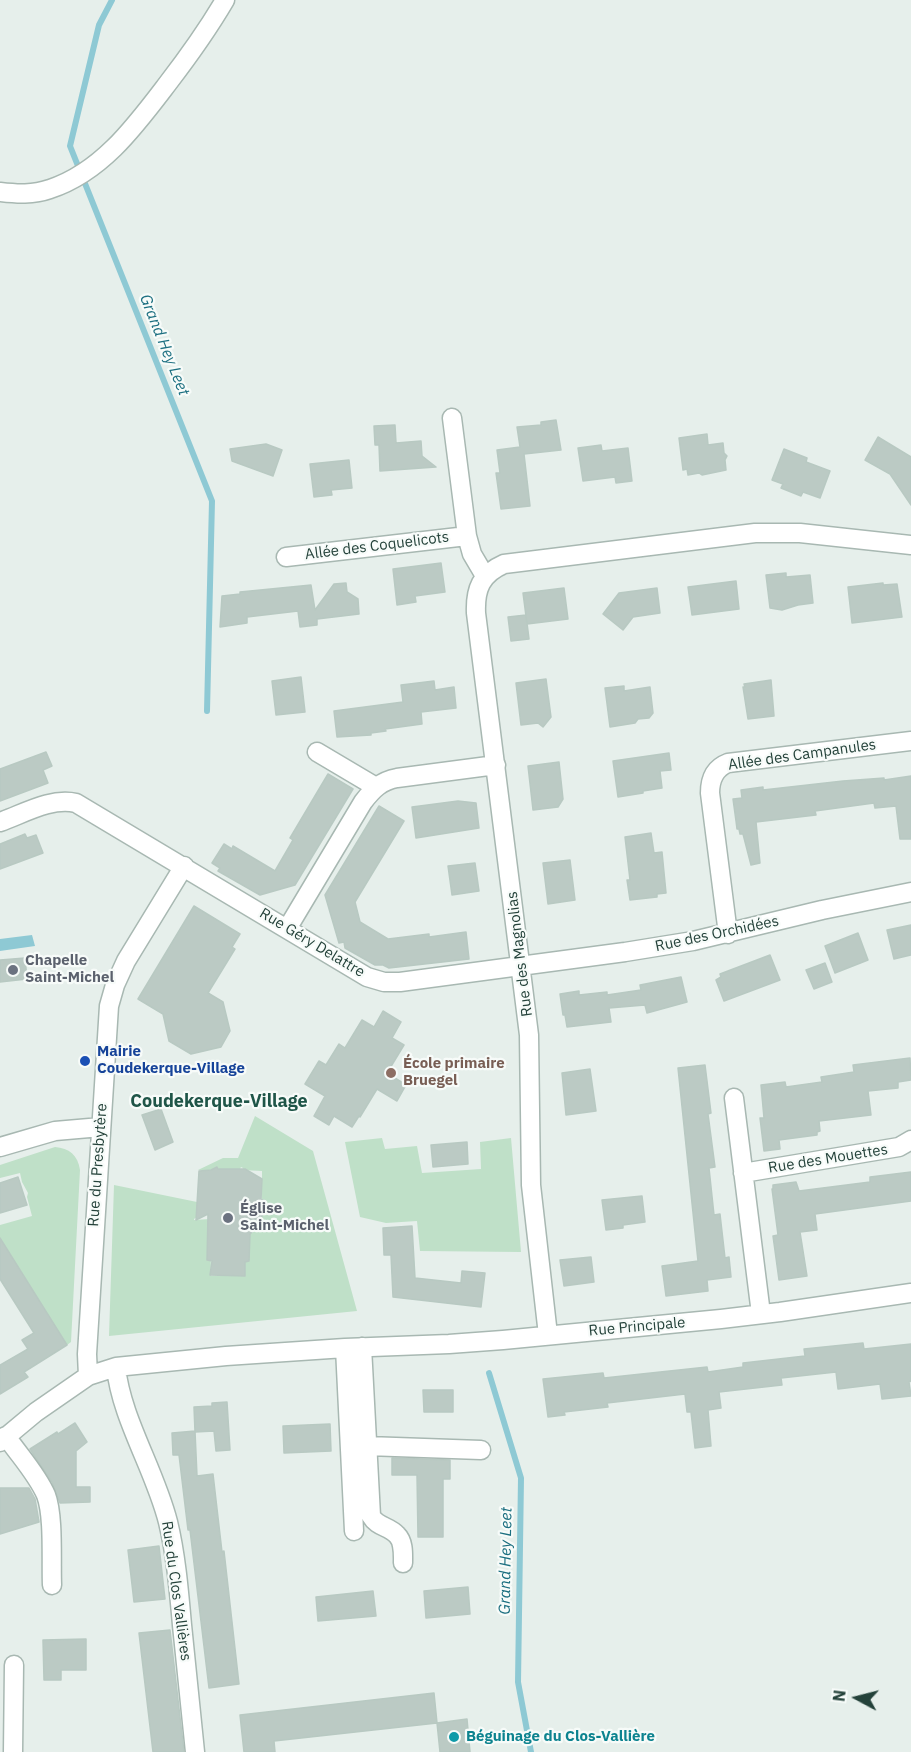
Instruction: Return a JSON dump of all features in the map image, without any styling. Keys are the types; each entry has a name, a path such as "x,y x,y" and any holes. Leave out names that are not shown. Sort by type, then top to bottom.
{"street":[{"path":"0,192 42,192 61,185 94,166 117,145 153,102 188,57 225,0"},
{"path":"452,418 467,536 472,554 485,576 504,564 741,534 800,533 911,545"},
{"name":"Allée des Coquelicots","path":"286,557 467,536"},
{"name":"Rue des Magnolias","path":"485,576 477,597 476,614 522,966 530,1050 531,1185 548,1335"},
{"name":"Allée des Campanules","path":"728,934 710,793 711,779 718,768 728,762 911,741"},
{"path":"317,752 376,787"},
{"path":"287,929 363,802 376,787 388,780 398,778 496,765"},
{"name":"Rue Géry Delattre","path":"0,822 54,802 68,801 83,807 367,977 384,982 400,982 522,966"},
{"name":"Rue du Presbytère","path":"88,1376 87,1354 100,1127 107,1022 111,999 126,961 184,866"},
{"name":"Rue des Orchidées","path":"522,966 633,951 728,934 822,910 911,892"},
{"path":"734,1098 761,1314"},
{"path":"0,1147 55,1131 100,1127"},
{"name":"Rue des Mouettes","path":"743,1173 898,1147 911,1140"},
{"name":"Rue Principale","path":"3,1439 51,1401 88,1376 116,1367 226,1356 353,1347 448,1344 548,1335 761,1314 911,1293"},
{"path":"353,1347 367,1446 371,1516 379,1525 397,1534 402,1546 403,1563"},
{"path":"353,1347 354,1531"},
{"name":"Rue du Clos Vallières","path":"116,1367 117,1381 123,1400 157,1486 171,1536 195,1752"},
{"path":"3,1439 42,1488 49,1506 52,1585"},
{"path":"367,1446 481,1450"},
{"path":"13,1752 14,1665"}],"green space":[{"path":"255,1116 313,1151 357,1311 109,1336 114,1185 197,1202 197,1217 194,1220 210,1219 211,1276 245,1276 245,1262 249,1260 250,1220 263,1221 261,1219 264,1202 262,1200 262,1171 242,1170 241,1167 240,1169 219,1169 217,1167 216,1170 198,1170 223,1158 238,1158"},
{"path":"382,1138 385,1149 417,1146 422,1173 481,1169 480,1142 511,1138 521,1252 420,1251 417,1221 386,1223 360,1217 345,1142"},
{"path":"55,1147 72,1153 80,1170 71,1342 67,1345 10,1255 0,1261 0,1225 32,1216 28,1193 20,1173 0,1178 0,1165"}],"water":[{"path":"32,935 35,946 0,951 0,939"}],"building":[{"path":"556,420 561,450 524,454 530,506 501,509 496,473 500,473 497,450 520,447 517,427 541,425 541,422"},
{"path":"395,425 396,443 421,441 422,456 436,467 380,471 379,445 375,445 374,426"},
{"path":"707,434 708,445 723,443 724,453 727,456 726,470 702,475 699,473 688,475 687,469 683,470 679,438"},
{"path":"878,437 911,457 911,505 890,474 865,460"},
{"path":"266,444 282,450 273,476 232,461 230,449"},
{"path":"601,445 602,451 628,448 632,481 616,483 615,477 583,481 578,448"},
{"path":"784,449 807,458 806,462 830,471 820,498 803,492 801,496 781,488 783,484 772,480"},
{"path":"349,460 352,488 331,490 332,495 314,497 310,464"},
{"path":"441,563 445,592 415,596 416,602 397,605 393,569"},
{"path":"786,573 786,577 810,575 813,603 782,610 770,608 766,575"},
{"path":"736,581 739,609 692,615 688,587"},
{"path":"346,583 347,592 358,599 359,614 317,619 317,625 300,627 298,611 247,617 247,623 220,627 222,596 311,585 315,610 334,584"},
{"path":"883,583 883,585 897,584 902,617 852,623 848,587"},
{"path":"564,588 568,619 527,624 523,593"},
{"path":"657,588 660,613 633,617 623,630 603,614 619,593"},
{"path":"526,615 529,639 511,641 508,617"},
{"path":"301,677 305,712 276,715 272,681"},
{"path":"546,679 551,717 543,727 538,723 521,725 516,683"},
{"path":"771,680 774,716 748,719 744,684"},
{"path":"434,681 435,690 454,687 456,708 421,712 422,724 385,729 386,731 371,733 371,735 337,737 334,711 403,702 401,685"},
{"path":"624,686 624,691 650,687 653,713 649,718 638,719 635,723 610,727 605,688"},
{"path":"46,752 52,766 43,770 48,783 0,801 0,769"},
{"path":"669,753 671,770 660,771 662,788 618,797 613,761"},
{"path":"559,762 563,799 558,807 533,810 528,766"},
{"path":"328,774 353,789 295,885 260,895 218,871 220,868 212,863 224,844 232,849 233,846 275,871 293,840 290,838"},
{"path":"911,776 911,839 900,839 896,806 875,808 874,803 815,811 816,815 756,822 760,863 751,865 743,834 740,834 737,829 733,799 742,798 741,790 763,787 763,790"},
{"path":"458,801 476,803 479,828 416,838 412,807"},
{"path":"379,806 404,821 355,902 360,922 388,939 466,932 469,959 389,968 375,965 345,948 344,942 339,943 325,895"},
{"path":"651,833 654,853 662,852 666,893 657,894 657,897 630,900 625,837"},
{"path":"25,834 27,838 36,835 43,853 0,869 0,844"},
{"path":"570,860 575,900 548,904 543,863"},
{"path":"475,863 479,891 452,895 448,866"},
{"path":"194,906 240,934 232,947 235,949 208,993 223,1002 230,1031 221,1047 191,1054 169,1041 163,1014 138,999"},
{"path":"911,925 911,955 894,959 887,930"},
{"path":"858,933 868,960 835,973 825,946"},
{"path":"770,955 780,980 724,1001 716,980 721,977 720,974"},
{"name":"Chapelle Saint-Michel","path":"25,958 27,979 0,982 0,960"},
{"path":"825,963 832,982 814,989 806,970"},
{"path":"681,977 687,1002 647,1013 645,1005 609,1008 611,1022 567,1027 560,994 579,991 579,995 607,992 607,995 641,990 640,985"},
{"path":"383,1011 401,1022 392,1038 404,1045 387,1073 406,1085 397,1101 377,1089 352,1127 334,1116 329,1125 314,1116 325,1096 305,1084 319,1061 326,1065 339,1044 345,1048 362,1020 374,1027"},
{"path":"910,1058 911,1080 898,1082 898,1088 868,1091 871,1115 819,1121 820,1131 817,1135 779,1140 780,1149 764,1151 760,1118 764,1118 761,1085 785,1082 786,1087 822,1082 821,1077 854,1072 853,1065"},
{"path":"705,1065 715,1167 709,1168 714,1215 720,1214 725,1258 729,1257 731,1277 707,1280 708,1291 666,1296 662,1266 698,1261 678,1068"},
{"path":"590,1069 596,1111 566,1115 562,1073"},
{"path":"161,1109 173,1142 155,1150 142,1115"},
{"path":"467,1142 468,1164 433,1167 431,1145"},
{"name":"Église Saint-Michel","path":"217,1167 218,1169 245,1169 262,1179 261,1200 264,1200 261,1223 250,1234 249,1261 245,1262 245,1276 210,1275 212,1261 207,1260 208,1214 196,1220 199,1171"},
{"path":"911,1172 911,1201 815,1214 817,1230 800,1232 807,1276 779,1280 773,1236 778,1235 773,1185 796,1182 799,1191 870,1182 870,1177"},
{"path":"18,1177 27,1205 0,1213 0,1183"},
{"path":"642,1196 645,1222 606,1230 602,1200"},
{"path":"412,1226 415,1278 461,1283 462,1271 485,1273 481,1307 393,1297 391,1255 384,1255 383,1228"},
{"path":"0,1238 67,1345 24,1372 28,1377 0,1394 0,1365 28,1349 22,1340 34,1333 0,1279"},
{"path":"591,1257 594,1282 564,1286 560,1260"},
{"path":"863,1343 864,1349 911,1344 911,1381 909,1382 911,1396 882,1399 880,1384 838,1389 836,1372 781,1378 782,1385 719,1392 721,1408 708,1410 711,1446 695,1448 691,1412 687,1412 685,1394 607,1403 608,1407 564,1412 565,1415 548,1417 543,1379 603,1373 604,1378 707,1367 708,1372 743,1367 743,1363 805,1356 804,1349"},
{"path":"423,1390 453,1390 453,1412 424,1412"},
{"path":"227,1402 230,1450 216,1451 214,1431 195,1432 194,1407"},
{"path":"75,1423 87,1442 76,1451 76,1487 90,1487 90,1502 60,1503 52,1482 30,1449"},
{"path":"330,1424 331,1451 284,1453 283,1426"},
{"path":"195,1431 197,1476 213,1474 239,1684 209,1688 179,1455 173,1455 172,1433"},
{"path":"392,1458 450,1460 450,1479 443,1479 443,1537 418,1537 417,1475 392,1475"},
{"path":"0,1488 29,1488 35,1499 39,1522 0,1534"},
{"path":"159,1546 165,1599 134,1602 128,1550"},
{"path":"468,1587 470,1614 426,1618 424,1591"},
{"path":"373,1591 376,1616 318,1621 316,1597"},
{"path":"170,1630 184,1752 153,1752 139,1633"},
{"path":"86,1639 86,1670 61,1670 61,1680 44,1680 43,1640"},
{"path":"434,1693 437,1723 274,1741 275,1752 244,1752 240,1715"},
{"name":"Béguinage du Clos-Vallière","path":"467,1719 470,1752 440,1752 437,1723"}],"waterway":[{"name":"Grand Hey Leet","path":"112,0 99,25 70,146 212,501 207,711"},
{"name":"Grand Hey Leet","path":"489,1373 521,1478 518,1682 531,1752"}],"place":[{"name":"Chapelle Saint-Michel","path":"13,970"},
{"name":"Mairie Coudekerque-Village","path":"85,1061"},
{"name":"École primaire Bruegel","path":"391,1073"},
{"name":"Église Saint-Michel","path":"228,1218"},
{"name":"Béguinage du Clos-Vallière","path":"454,1737"}],"district":[{"name":"Coudekerque-Village","path":"219,1102"}]}
